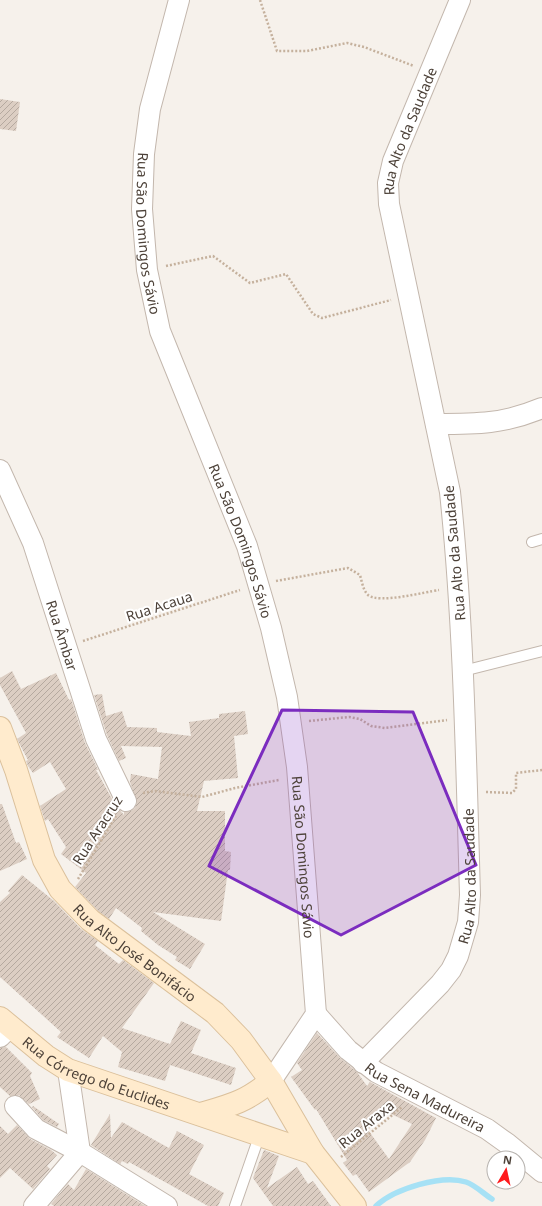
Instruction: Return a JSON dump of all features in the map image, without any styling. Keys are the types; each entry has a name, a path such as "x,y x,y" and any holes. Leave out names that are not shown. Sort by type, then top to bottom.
{"main road":[{"name":"Rua Alto José Bonifácio","path":"0,728 16,770 44,860 60,889 90,920 215,1014 242,1040 271,1081 313,1153 355,1206"},
{"name":"Rua Córrego do Euclides","path":"3,1027 68,1070 313,1153"},
{"path":"201,1114 253,1096 271,1081"}],"street":[{"name":"Rua São Domingos Sávio","path":"179,0 150,109 144,154 142,209 147,270 160,331 247,546 271,628 287,697 297,777 316,1014"},
{"name":"Rua Alto da Saudade","path":"363,1063 440,984 451,970 458,956 468,922 470,895 465,718 458,587 450,492 389,204 388,183 393,161 460,0"},
{"path":"436,424 493,423 514,419 542,408"},
{"name":"Rua Âmbar","path":"0,470 33,543 96,739 126,801"},
{"path":"271,1081 316,1014"},
{"name":"Rua Sena Madureira","path":"316,1014 348,1050 363,1063 376,1072 487,1129 542,1172"},
{"path":"34,1206 80,1152 68,1070"},
{"path":"15,1106 36,1129 80,1152 163,1205"}],"lane":[{"path":"532,542 542,539"},
{"path":"463,671 542,651"},
{"path":"235,1206 260,1134"}],"path":[{"path":"260,0 277,51 307,52 347,43 364,47 431,72"},
{"path":"147,270 214,256 250,283 286,274 313,314 322,318 409,296"},
{"name":"Rua Acaua","path":"66,647 258,584 348,568 360,575 364,588 369,595 376,598 395,597 458,587"},
{"path":"291,723 349,717 360,720 371,726 385,728 465,718"},
{"path":"467,792 512,793 516,790 516,773 542,770"},
{"name":"Rua Aracruz","path":"67,897 126,801 140,793 155,791 202,797 235,788 297,777"},
{"name":"Rua Araxa","path":"327,1169 418,1094"}],"highlighted area":[{"path":"282,710 413,712 476,865 341,935 209,866"}],"building":[{"path":"0,99 20,102 16,131 0,129"},
{"path":"12,671 21,689 56,673 69,700 71,699 85,743 98,770 96,770 116,806 124,815 124,812 131,811 135,808 137,802 130,782 131,774 158,779 162,747 121,746 126,758 119,761 107,735 94,695 102,694 106,716 122,711 127,727 157,728 157,732 191,736 189,722 219,718 219,714 245,711 248,734 234,736 238,778 204,781 197,811 225,811 225,851 231,852 230,870 228,870 221,921 153,912 205,944 190,969 175,960 177,957 158,945 141,931 142,928 116,908 109,919 98,911 75,887 86,873 61,854 66,847 48,819 45,821 40,806 66,789 50,762 33,773 28,766 26,761 28,760 17,739 26,733 0,685 0,678"},
{"path":"0,804 2,804 16,843 19,842 27,859 0,871"},
{"path":"22,875 54,901 81,929 98,941 95,945 119,964 123,960 154,983 122,1028 170,1044 181,1021 201,1030 191,1053 236,1068 231,1085 170,1065 165,1081 118,1067 122,1052 103,1036 89,1058 57,1037 61,1032 0,977 0,902 10,893 8,891"},
{"path":"317,1033 340,1058 357,1072 367,1086 370,1082 436,1118 425,1140 410,1162 369,1192 356,1174 353,1176 343,1163 347,1160 316,1109 315,1110 291,1077 302,1070 297,1063","holes":["387,1112 412,1124 389,1159 368,1130"]},
{"path":"6,1047 32,1073 30,1076 40,1099 29,1104 19,1095 10,1096 0,1087 0,1048"},
{"path":"33,1106 59,1124 57,1127 43,1120 32,1107"},
{"path":"110,1114 111,1138 122,1122 169,1148 177,1131 204,1145 189,1174 224,1193 218,1206 208,1206 129,1162 128,1164 122,1161 120,1164 91,1145"},
{"path":"17,1125 30,1139 51,1150 57,1155 47,1166 50,1169 33,1189 10,1168 0,1178 0,1126 8,1134"},
{"path":"264,1150 279,1156 267,1188 297,1167 308,1184 313,1181 331,1206 273,1206 253,1178"},
{"path":"86,1169 145,1206 54,1206 51,1204 68,1184 74,1190"}],"waterway":[{"path":"376,1206 394,1194 406,1189 444,1180 456,1180 469,1183 492,1199"}]}
